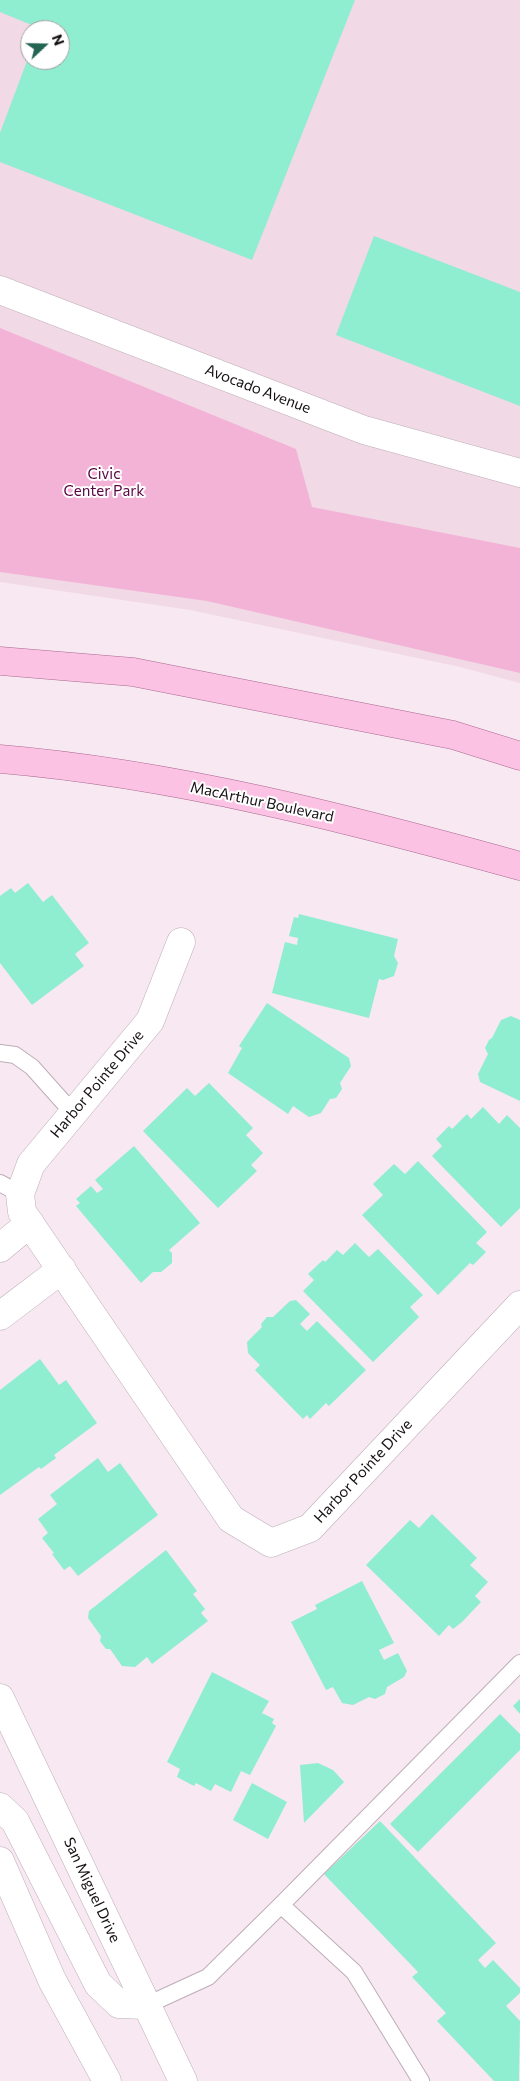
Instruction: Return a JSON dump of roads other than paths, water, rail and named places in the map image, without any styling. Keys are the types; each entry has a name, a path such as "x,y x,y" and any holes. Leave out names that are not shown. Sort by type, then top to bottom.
{"main road":[{"path":"0,661 133,672 453,735 520,756"},
{"name":"MacArthur Boulevard","path":"0,759 191,786 377,826 520,866"}],"street":[{"name":"Avocado Avenue","path":"0,290 364,430 520,473"},
{"name":"Harbor Pointe Drive","path":"181,942 150,1021 10,1188 22,1212 231,1519 271,1543 310,1528 520,1305"},
{"path":"0,1248 30,1223"},
{"path":"0,1316 62,1269"},
{"name":"San Miguel Drive","path":"0,1698 183,2081"},
{"path":"0,1807 15,1821 98,1984 119,2004 147,2006"},
{"path":"0,1862 52,1980 108,2081"}],"lane":[{"path":"0,1053 15,1055 32,1067 73,1113"},
{"path":"147,2006 208,1977 520,1663"},
{"path":"281,1905 354,1972 421,2081"}],"park label":[{"name":"Civic Center Park","path":"104,482"}]}
